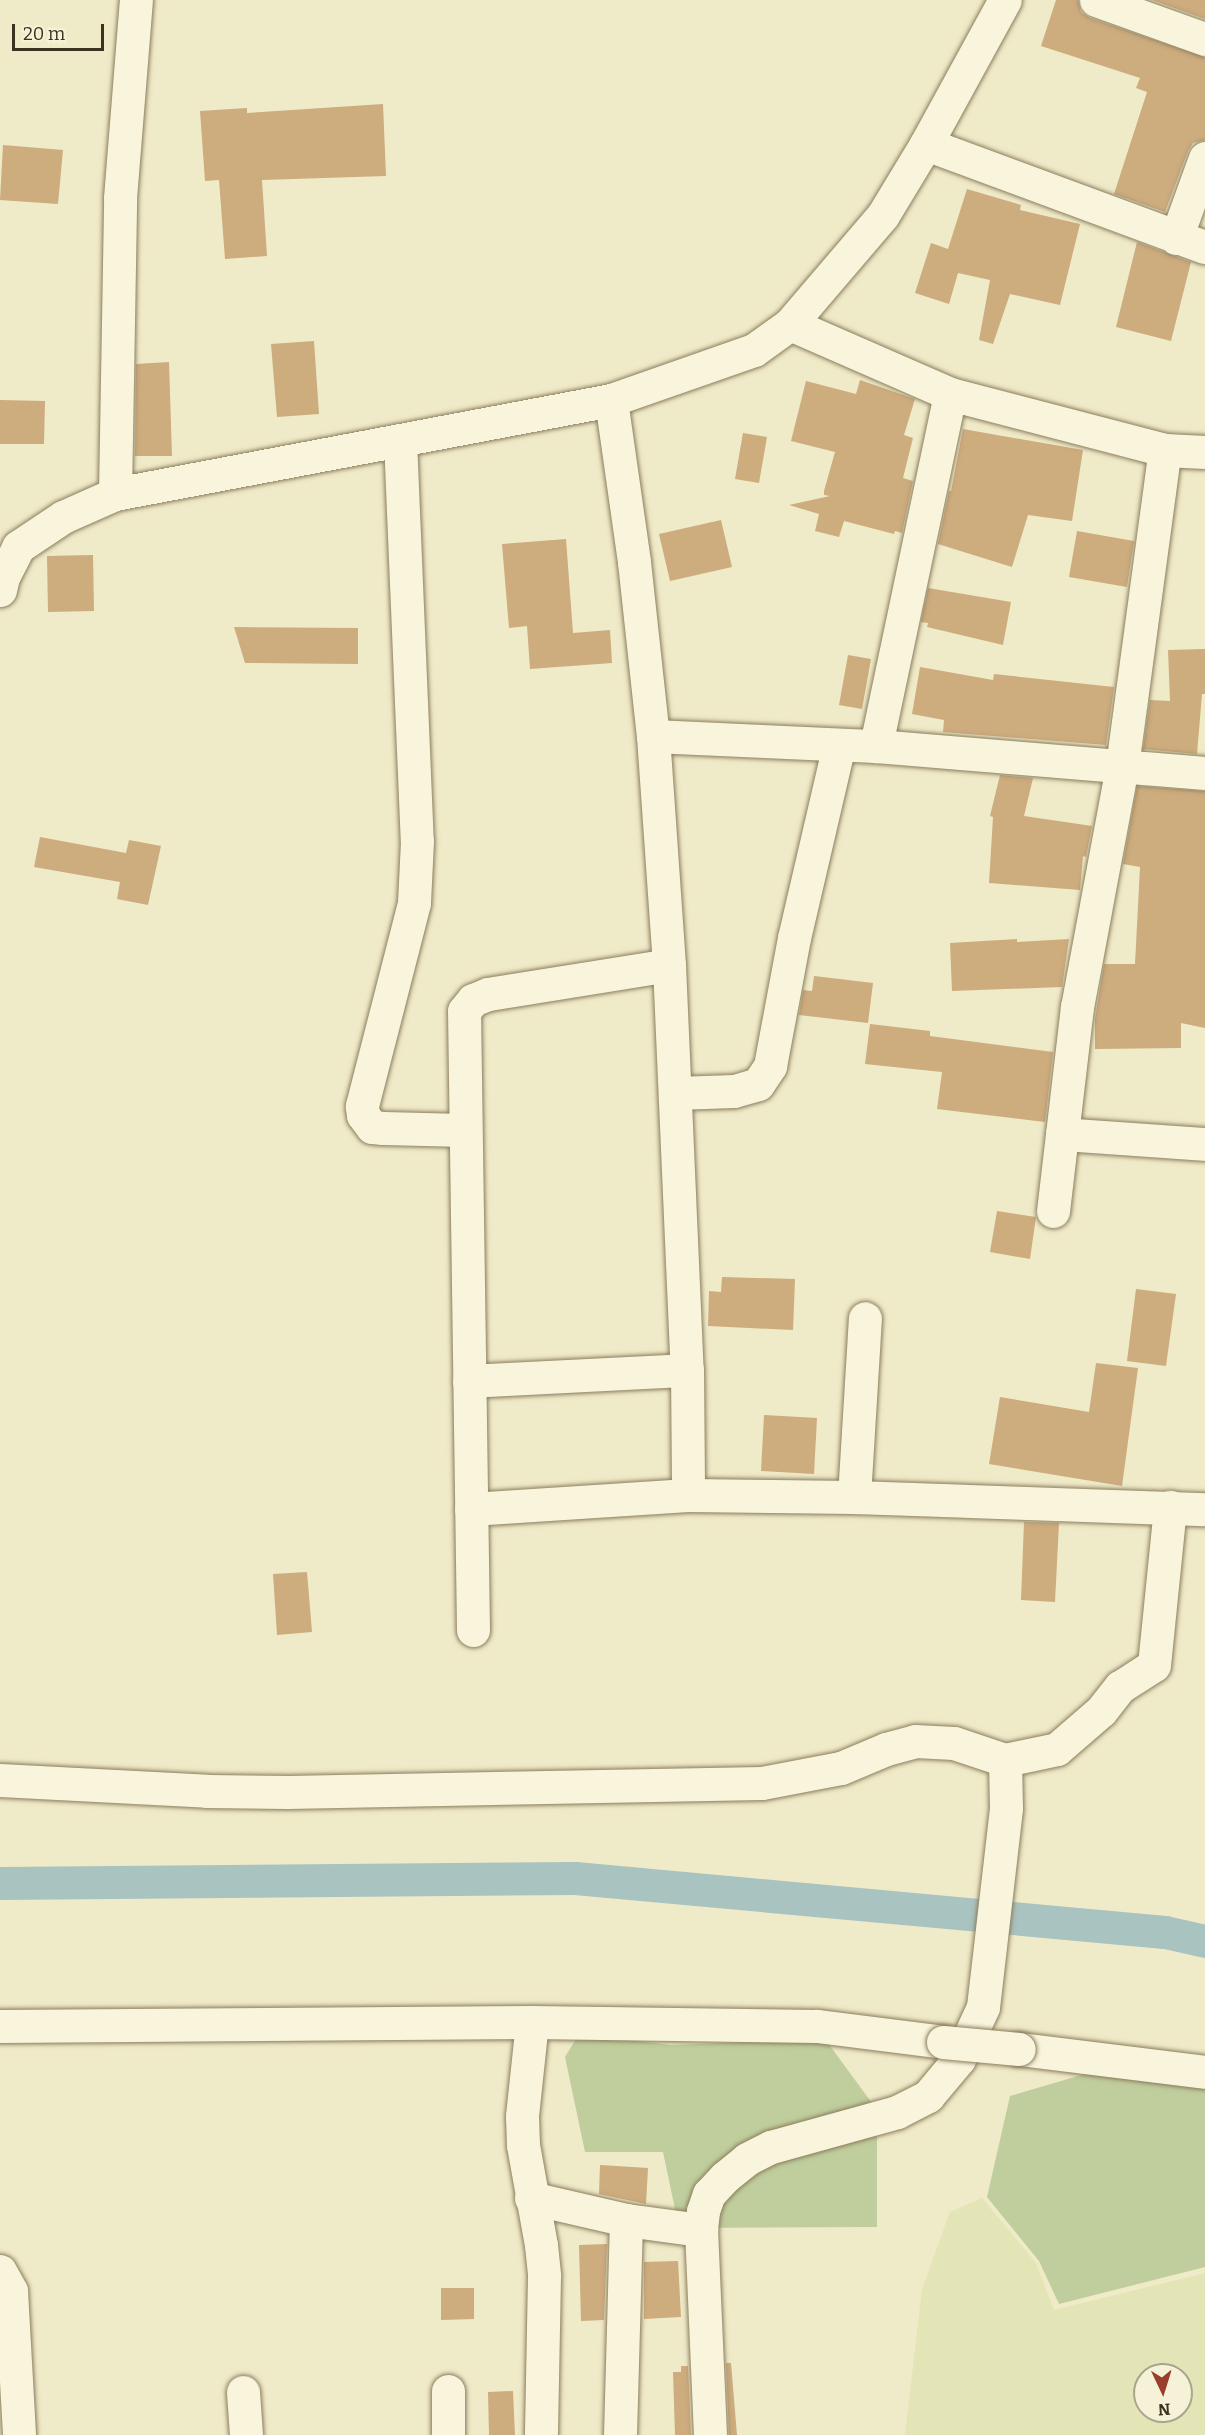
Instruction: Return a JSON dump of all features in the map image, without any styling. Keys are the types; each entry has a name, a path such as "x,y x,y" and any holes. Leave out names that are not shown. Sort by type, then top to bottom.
{"street":[{"path":"116,494 120,198 136,0"},
{"path":"0,591 3,577 18,547 63,517 116,494 611,400 754,350 790,324 883,215 926,144 1005,0"},
{"path":"1096,0 1205,39"},
{"path":"926,144 1190,243 1205,158"},
{"path":"790,324 950,394 1166,450 1205,452"},
{"path":"876,746 950,394"},
{"path":"611,400 634,562 653,736 669,965 675,1093 687,1370 688,1496"},
{"path":"400,440 417,840 414,903 362,1106 363,1115 372,1127 464,1130"},
{"path":"1053,1211 1077,1007 1122,766 1166,450"},
{"path":"653,736 876,746 1205,773"},
{"path":"675,1093 734,1090 758,1084 770,1066 794,938 839,745"},
{"path":"473,1630 464,1011 472,1000 488,994 669,965"},
{"path":"1062,1134 1205,1144"},
{"path":"854,1497 865,1318"},
{"path":"469,1381 687,1370"},
{"path":"471,1509 688,1496 854,1497 1205,1509"},
{"path":"0,1780 207,1791 287,1792 762,1783 841,1768 886,1749 915,1741 935,1740 954,1743 1005,1760 1058,1749 1101,1711 1120,1687 1154,1665 1170,1507"},
{"path":"710,2435 701,2230 703,2211 709,2194 747,2159 771,2147 897,2112 928,2096 959,2059 983,2007 1006,1808 1005,1760"},
{"path":"532,2022 522,2116 523,2145 531,2198 542,2245 544,2276 541,2435"},
{"path":"0,2026 532,2022 817,2026 1205,2072"},
{"path":"531,2198 626,2220 701,2230"},
{"path":"620,2435 626,2220"},
{"path":"0,2271 10,2290 12,2427"},
{"path":"448,2391 448,2435"},
{"path":"243,2392 246,2435"}],"green space":[{"path":"579,2034 671,2045 825,2039 877,2110 877,2227 679,2228 663,2152 585,2152 565,2057"},
{"path":"1105,2068 1205,2084 1205,2267 1059,2304 1039,2261 987,2197 1010,2096"},
{"path":"982,2198 1036,2263 1054,2310 1205,2273 1205,2435 905,2435 922,2289 950,2212"}],"building":[{"path":"1056,0 1078,0 1081,12 1090,18 1205,57 1205,140 1193,143 1188,151 1165,212 1114,194 1147,92 1136,88 1140,78 1041,46"},
{"path":"1152,0 1205,0 1205,19"},
{"path":"383,104 386,176 262,180 267,256 225,259 219,180 205,181 200,111 247,108 247,113"},
{"path":"3,145 63,150 58,204 0,200"},
{"path":"967,189 1021,205 1020,210 1080,224 1060,305 1010,294 993,344 979,340 990,280 958,273 949,304 915,293 931,243 948,249"},
{"path":"1137,242 1191,262 1171,341 1116,327"},
{"path":"314,341 319,414 277,417 271,344"},
{"path":"169,362 172,456 135,456 136,364"},
{"path":"860,380 915,399 904,435 913,438 903,478 913,481 902,533 895,531 894,534 844,521 839,537 815,531 819,514 789,505 830,496 824,495 824,491 835,452 791,441 806,381 856,394"},
{"path":"0,400 45,401 44,444 0,444"},
{"path":"963,429 1083,450 1072,521 1028,515 1012,567 938,544"},
{"path":"743,433 767,437 759,483 735,479"},
{"path":"721,520 732,567 670,581 659,534"},
{"path":"1077,531 1134,541 1127,587 1069,577"},
{"path":"566,539 573,633 610,630 612,663 530,669 527,626 509,628 502,544"},
{"path":"93,555 94,611 48,612 47,556"},
{"path":"928,588 1011,602 1003,645 927,627 928,623 921,622"},
{"path":"234,627 358,628 358,664 245,663"},
{"path":"1205,649 1205,694 1202,694 1197,754 1143,749 1150,700 1170,701 1168,650"},
{"path":"848,655 871,659 862,709 839,705"},
{"path":"920,667 993,680 994,674 1114,687 1106,745 943,732 944,720 912,714"},
{"path":"1000,775 1033,778 1024,816 1092,826 1086,857 1083,856 1080,890 989,883 993,817 990,816"},
{"path":"1137,786 1205,791 1205,1028 1181,1023 1181,1048 1095,1049 1095,1019 1104,964 1135,964 1140,867 1123,864"},
{"path":"40,837 126,853 129,840 161,846 148,905 117,899 120,882 34,867"},
{"path":"1017,939 1017,942 1069,939 1062,987 952,991 950,943"},
{"path":"814,976 873,983 868,1023 799,1015 803,990 812,991"},
{"path":"870,1024 930,1031 930,1036 1053,1052 1045,1122 937,1109 942,1072 865,1064"},
{"path":"997,1211 1036,1217 1030,1259 990,1252"},
{"path":"722,1277 795,1279 793,1330 708,1326 709,1291 721,1292"},
{"path":"1136,1289 1176,1294 1166,1366 1127,1361"},
{"path":"1096,1363 1138,1368 1122,1486 989,1464 1000,1397 1089,1412"},
{"path":"764,1415 817,1418 814,1474 761,1471"},
{"path":"1024,1522 1059,1523 1055,1602 1021,1600"},
{"path":"307,1572 312,1632 277,1635 273,1574"},
{"path":"600,2165 648,2168 646,2204 599,2194"},
{"path":"607,2244 604,2320 581,2321 579,2245"},
{"path":"678,2261 681,2317 644,2319 644,2262"},
{"path":"441,2288 474,2288 474,2319 441,2320"},
{"path":"726,2363 731,2363 737,2435 729,2435"},
{"path":"681,2366 688,2366 691,2435 675,2435 673,2372 681,2372"},
{"path":"513,2391 515,2435 489,2435 488,2392"}],"waterway":[{"path":"0,1883 575,1878 1165,1932 1205,1941"}]}
